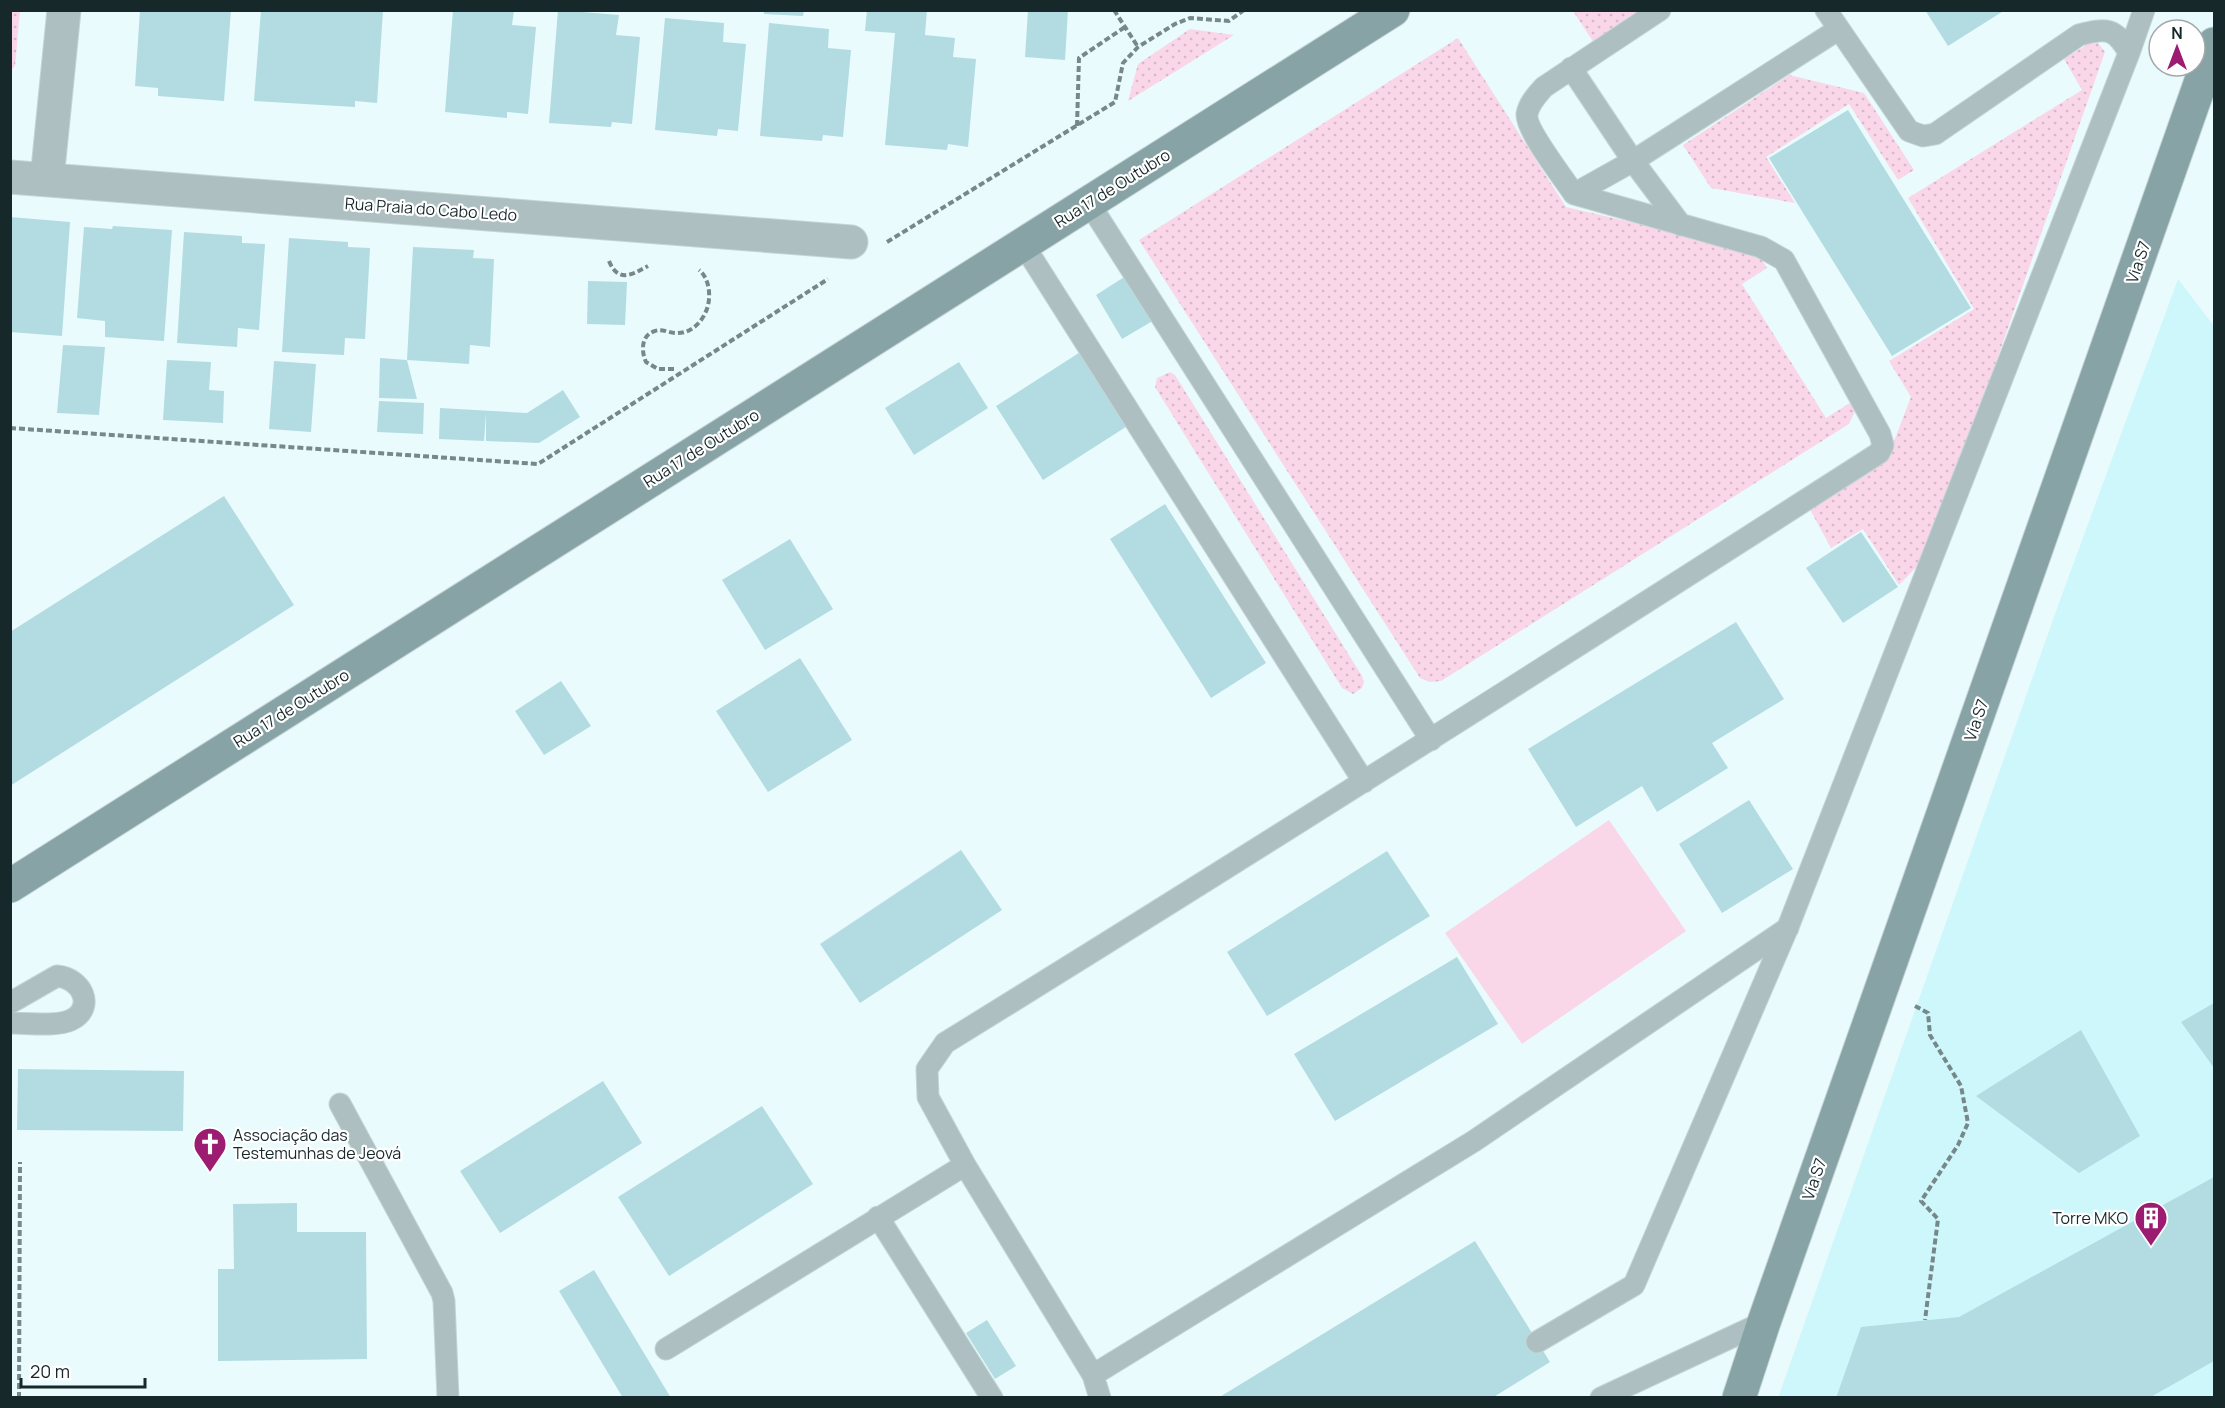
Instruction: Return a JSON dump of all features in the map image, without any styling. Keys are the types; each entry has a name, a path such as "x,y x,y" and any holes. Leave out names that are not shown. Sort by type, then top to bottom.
{"main road":[{"name":"Rua 17 de Outubro","path":"10,886 1393,10"},
{"name":"Via S7","path":"1739,1398 2214,44"}],"street":[{"path":"47,179 64,10"},
{"name":"Rua Praia do Cabo Ledo","path":"10,177 867,243"}],"lane":[{"path":"1100,1398 1093,1375 965,1165 928,1097 927,1069 945,1043 1431,740 1879,453 1883,445 1880,434 1784,260 1761,247 1574,194 1531,131 1527,116 1532,101 1544,87 1660,10"},
{"path":"1826,10 1909,131 1923,136 1935,134 2079,35 2099,30 2114,32 2129,53"},
{"path":"1538,1342 1634,1284 1788,927 2144,10"},
{"path":"1574,194 1633,161 1839,29"},
{"path":"1571,68 1633,161 1681,225"},
{"path":"1089,203 1431,740"},
{"path":"1023,244 1364,782"},
{"path":"1093,1375 1474,1141 1788,927"},
{"path":"10,1003 57,976 78,984 83,998 79,1013 68,1022 10,1023"},
{"path":"340,1104 442,1293 448,1398"},
{"path":"666,1349 965,1165"},
{"path":"878,1217 992,1398"},
{"path":"1601,1398 1764,1322"}],"path":[{"path":"1114,10 1138,47"},
{"path":"867,243 1077,126 1115,102 1123,63 1138,47 1175,24 1190,18 1229,21 1244,10"},
{"path":"1077,126 1079,58 1125,27"},
{"path":"608,257 612,268 624,275 637,273 650,265"},
{"path":"674,369 658,369 646,362 642,350 643,344 645,339 655,331 666,330 680,334 692,329 702,320 708,309 709,290 702,273 693,264"},
{"path":"10,428 538,464 833,276"},
{"path":"1909,1004 1928,1013 1930,1035 1961,1086 1968,1123 1958,1145 1921,1201 1938,1219 1925,1320"},
{"path":"19,1398 20,1162"}],"shaded area":[{"path":"11,10 20,11 15,66 11,70"},
{"path":"1573,11 1659,11 1598,49"},
{"path":"1190,29 1234,35 1128,101 1138,64"},
{"path":"1458,38 1566,207 1756,251 1767,268 1742,284 1826,418 1850,403 1855,411 1849,424 1441,681 1430,682 1420,678 1139,240"},
{"path":"2098,43 2105,52 1932,544 1927,556 1899,585 1863,529 1831,548 1807,504 1889,454 1911,397 1889,361 1974,309 1908,198 2082,90 2064,59 2088,44"},
{"path":"1789,75 1864,93 1914,170 1898,180 1849,104 1766,157 1795,203 1711,188 1683,145"},
{"path":"2178,279 2214,326 2214,1397 1778,1398 2056,611"},
{"path":"1170,372 1175,375 1362,676 1364,682 1362,688 1353,694 1342,688 1155,387 1157,378"},
{"path":"1609,820 1686,931 1522,1044 1445,933"}],"building":[{"path":"140,10 231,10 224,101 158,96 158,88 135,86"},
{"path":"261,10 383,10 377,103 355,101 355,107 254,101"},
{"path":"453,10 514,10 512,25 536,27 528,114 507,112 507,118 445,112"},
{"path":"558,10 619,15 616,35 640,37 632,124 612,122 611,127 549,123"},
{"path":"764,10 804,10 803,16 764,14"},
{"path":"867,10 927,10 925,35 955,38 953,57 976,59 968,147 948,144 947,150 885,145 895,33 865,31"},
{"path":"1028,10 1068,10 1065,60 1025,57"},
{"path":"1925,10 2005,10 1948,46"},
{"path":"665,18 724,23 723,42 746,44 738,131 718,129 717,136 655,130"},
{"path":"769,23 829,29 828,48 851,50 843,137 823,135 822,141 760,136"},
{"path":"1848,110 1971,308 1892,356 1769,158"},
{"path":"10,217 70,222 62,336 10,332"},
{"path":"113,226 172,230 164,341 105,337 105,321 77,318 84,227 112,229"},
{"path":"184,232 242,236 242,243 265,244 259,330 238,328 237,347 177,343"},
{"path":"289,238 348,242 348,247 370,248 365,339 345,338 344,355 282,352"},
{"path":"413,247 474,250 473,258 494,259 490,347 470,345 469,364 407,360"},
{"path":"1129,274 1156,319 1122,339 1096,295"},
{"path":"588,281 627,282 625,325 587,324"},
{"path":"63,345 105,347 99,415 57,413"},
{"path":"1085,349 1132,423 1043,480 996,406"},
{"path":"380,358 407,360 417,399 379,398"},
{"path":"167,360 211,362 209,390 224,391 223,423 163,420"},
{"path":"274,361 316,364 311,432 269,429"},
{"path":"959,362 988,408 914,455 885,408"},
{"path":"563,390 580,417 539,443 486,441 486,413 484,441 439,439 440,408 527,413"},
{"path":"379,401 424,403 423,434 377,432"},
{"path":"224,496 294,605 10,786 10,632"},
{"path":"1165,504 1266,663 1211,698 1110,539"},
{"path":"1861,532 1898,587 1843,623 1806,568"},
{"path":"790,539 833,609 765,650 722,580"},
{"path":"1736,622 1784,699 1712,743 1728,768 1657,812 1642,786 1576,827 1528,749"},
{"path":"800,658 852,740 768,792 716,711"},
{"path":"561,681 591,726 544,755 515,711"},
{"path":"1749,800 1793,869 1722,913 1679,844"},
{"path":"961,850 1002,910 860,1003 820,944"},
{"path":"1387,851 1430,916 1267,1016 1227,952"},
{"path":"1457,957 1498,1024 1335,1121 1294,1054"},
{"path":"2214,1003 2214,1068 2181,1022"},
{"path":"2081,1030 2140,1136 2079,1173 1976,1096"},
{"path":"18,1069 184,1071 183,1131 17,1130"},
{"path":"603,1081 642,1143 500,1233 460,1171"},
{"path":"762,1106 813,1184 669,1276 618,1197"},
{"name":"Torre MKO","path":"2214,1177 2214,1361 2149,1398 1836,1398 1861,1327 1959,1317"},
{"path":"297,1203 297,1232 366,1232 367,1359 218,1361 218,1269 234,1269 233,1204"},
{"path":"1475,1241 1550,1362 1492,1398 1218,1398"},
{"path":"594,1270 671,1398 623,1398 559,1291"},
{"path":"987,1320 1016,1366 995,1379 966,1333"}],"place":[{"name":"Associação das Testemunhas de Jeová","path":"210,1173"},
{"name":"Torre MKO","path":"2151,1247"}]}
